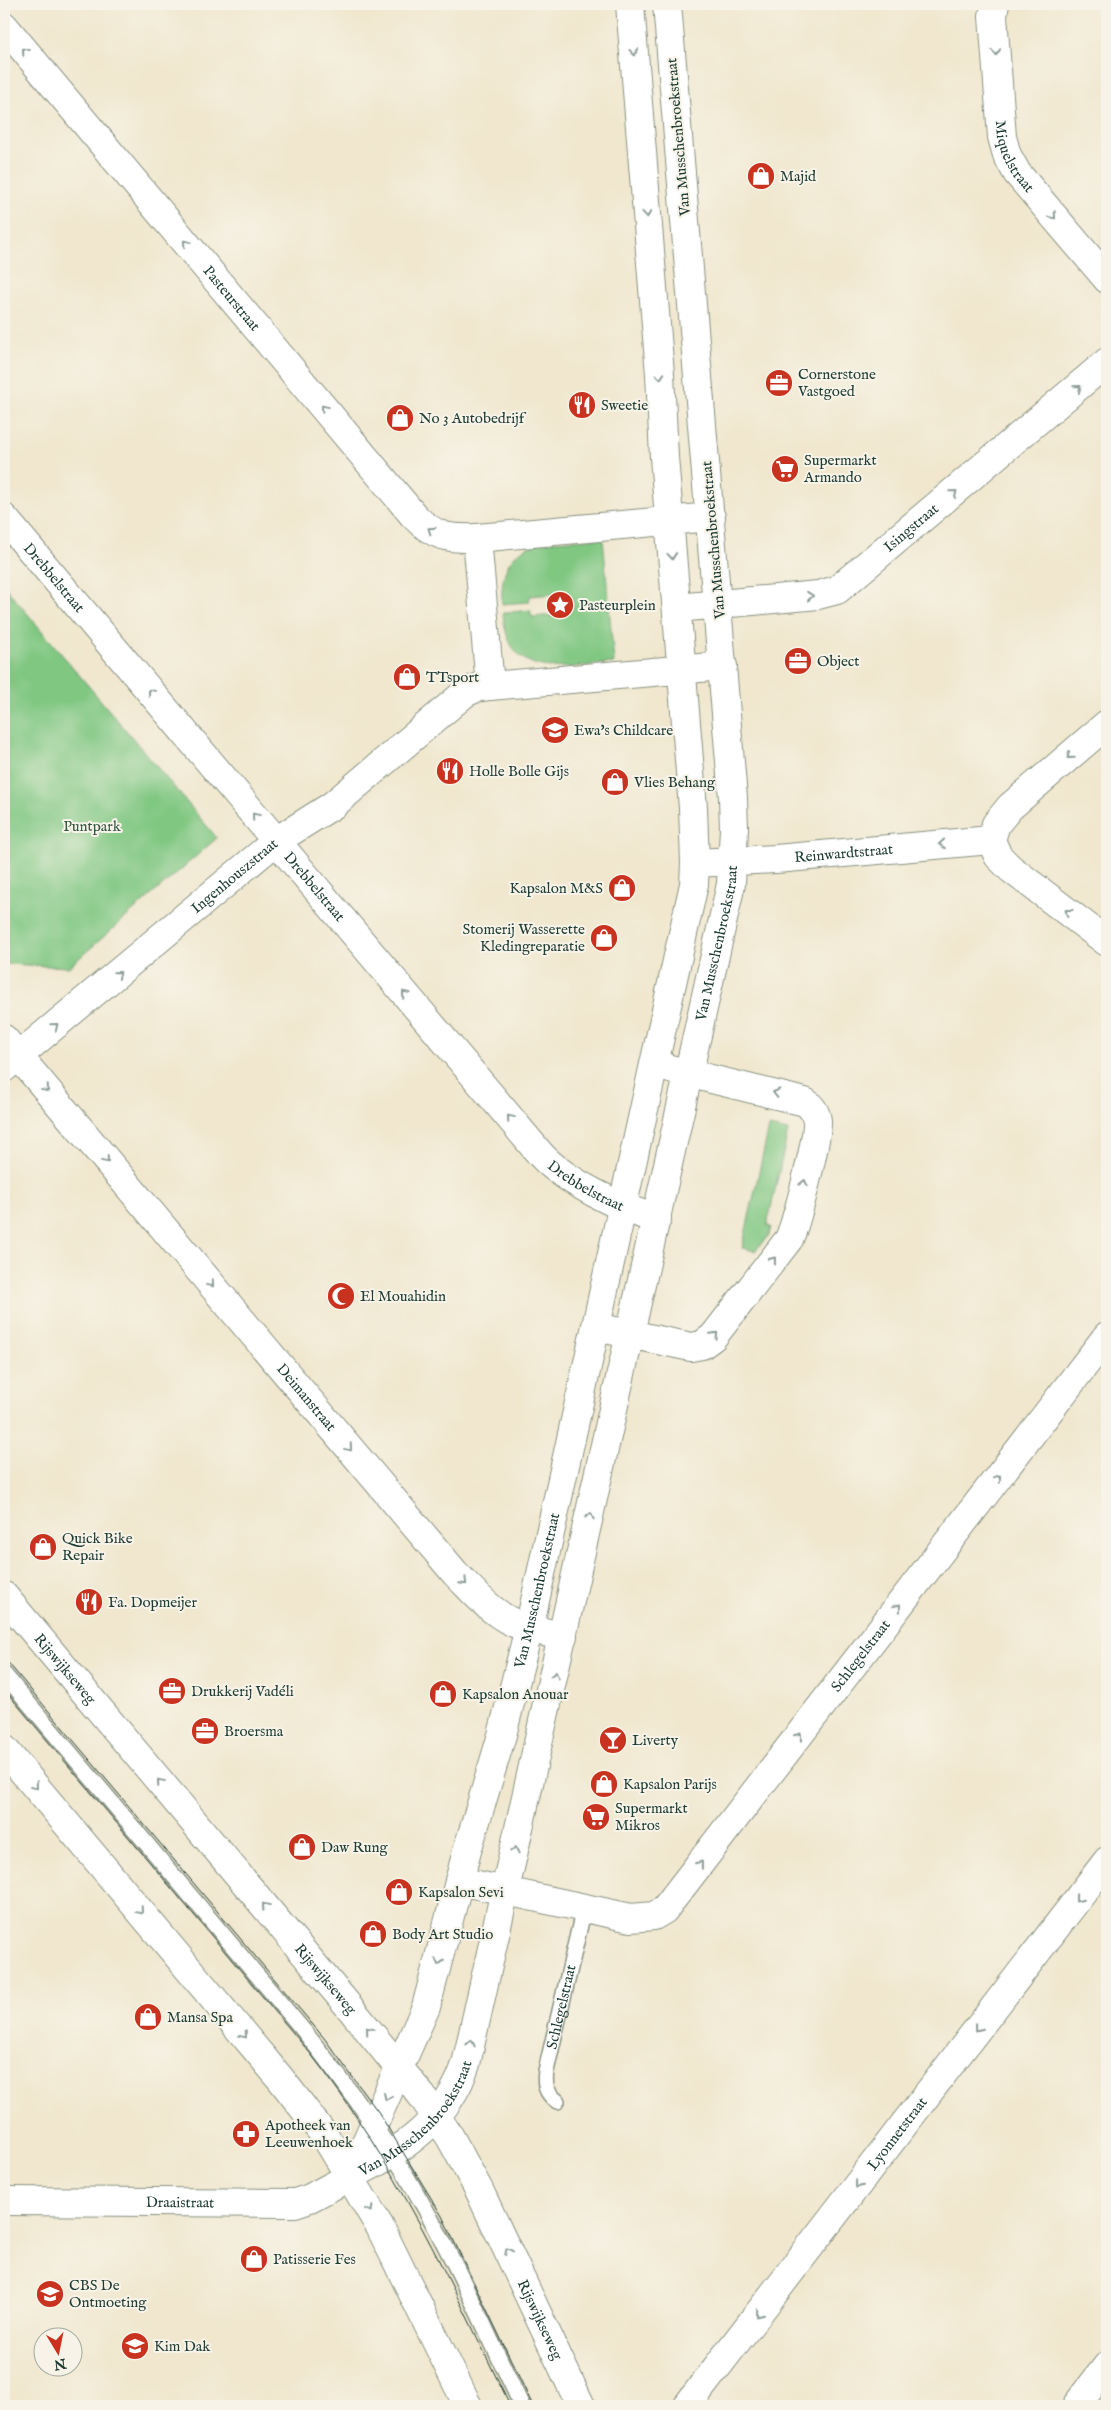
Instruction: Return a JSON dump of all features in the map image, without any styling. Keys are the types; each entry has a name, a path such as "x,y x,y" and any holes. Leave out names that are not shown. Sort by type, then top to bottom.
{"street":[{"name":"Van Musschenbroekstraat","path":"351,2176 423,2018 459,1881 494,1765 529,1628 692,898 695,863 693,808 669,521 630,4"},
{"name":"Van Musschenbroekstraat","path":"351,2176 393,2153 437,2118 454,2094 466,2064 657,1219 726,908 733,861 733,798 723,666 667,4"},
{"name":"Miquelstraat","path":"995,4 993,16 1002,137 1007,156 1022,180 1107,280"},
{"name":"Pasteurstraat","path":"4,26 414,516 431,531 444,537 477,538"},
{"name":"Isingstraat","path":"677,608 818,596 836,590 1107,362"},
{"path":"710,517 477,538 490,686 723,666"},
{"name":"Drebbelstraat","path":"4,518 546,1160 564,1175 623,1206 657,1219"},
{"name":"Ingenhouszstraat","path":"9,1054 80,1004 276,841 333,805 466,693 476,688 490,686"},
{"path":"1107,724 1010,807 996,824 991,840 998,856 1011,869 1107,942"},
{"name":"Reinwardtstraat","path":"695,863 991,840"},
{"name":"Deimanstraat","path":"9,1054 74,1123 455,1573 499,1614 529,1628 563,1636"},
{"path":"596,1327 691,1347 706,1343 716,1334 789,1239 795,1223 816,1132 816,1115 804,1102 654,1065"},
{"name":"Schlegelstraat","path":"459,1881 637,1919 654,1916 670,1903 1107,1336"},
{"name":"Rijswijkseweg","path":"4,1596 400,2068 437,2118 479,2190 581,2406"},
{"path":"4,1749 280,2078 325,2136 351,2176 380,2227 468,2406"},
{"name":"Lyonnetstraat","path":"687,2406 1107,1861"},
{"name":"Draaistraat","path":"4,2200 295,2202 310,2198 351,2176"},
{"path":"1076,2406 1107,2366"}],"lane":[{"path":"4,1674 304,2031 374,2125 393,2153 428,2213 522,2406"},
{"name":"Schlegelstraat","path":"557,2101 550,2096 546,2088 546,2071 584,1908"}],"green space":[{"path":"603,538 614,663 558,667 541,666 527,661 515,651 507,635 503,613 530,610 532,617 567,614 566,593 530,596 529,602 502,604 503,581 509,564 518,553 531,546 564,540"},
{"name":"Puntpark","path":"4,586 217,838 69,967 4,964"},
{"path":"769,1127 788,1131 767,1226 771,1227 769,1235 755,1251 742,1248"}],"tram line":[{"path":"4,1658 324,2038 379,2113 442,2216 533,2406"},
{"path":"4,1689 310,2053 341,2094 369,2136 420,2224 510,2406"}],"place":[{"name":"Majid","path":"761,176"},
{"name":"Cornerstone Vastgoed","path":"779,383"},
{"name":"Sweetie","path":"582,405"},
{"name":"No 3 Autobedrijf","path":"400,418"},
{"name":"Supermarkt Armando","path":"785,469"},
{"name":"Pasteurplein","path":"560,605"},
{"name":"Object","path":"798,661"},
{"name":"TTsport","path":"407,677"},
{"name":"Ewa's Childcare","path":"555,730"},
{"name":"Holle Bolle Gijs","path":"450,771"},
{"name":"Vlies Behang","path":"615,782"},
{"name":"Kapsalon M&S","path":"622,888"},
{"name":"Stomerij Wasserette Kledingreparatie","path":"604,938"},
{"name":"El Mouahidin","path":"341,1296"},
{"name":"Quick Bike Repair","path":"43,1547"},
{"name":"Fa. Dopmeijer","path":"89,1602"},
{"name":"Drukkerij Vadéli","path":"172,1691"},
{"name":"Kapsalon Anouar","path":"443,1694"},
{"name":"Broersma","path":"205,1731"},
{"name":"Liverty","path":"613,1740"},
{"name":"Kapsalon Parijs","path":"604,1784"},
{"name":"Supermarkt Mikros","path":"596,1817"},
{"name":"Daw Rung","path":"302,1847"},
{"name":"Kapsalon Sevi","path":"399,1892"},
{"name":"Body Art Studio","path":"373,1934"},
{"name":"Mansa Spa","path":"148,2017"},
{"name":"Apotheek van Leeuwenhoek","path":"246,2134"},
{"name":"Patisserie Fes","path":"254,2259"},
{"name":"CBS De Ontmoeting","path":"50,2294"},
{"name":"Kim Dak","path":"135,2346"}]}
